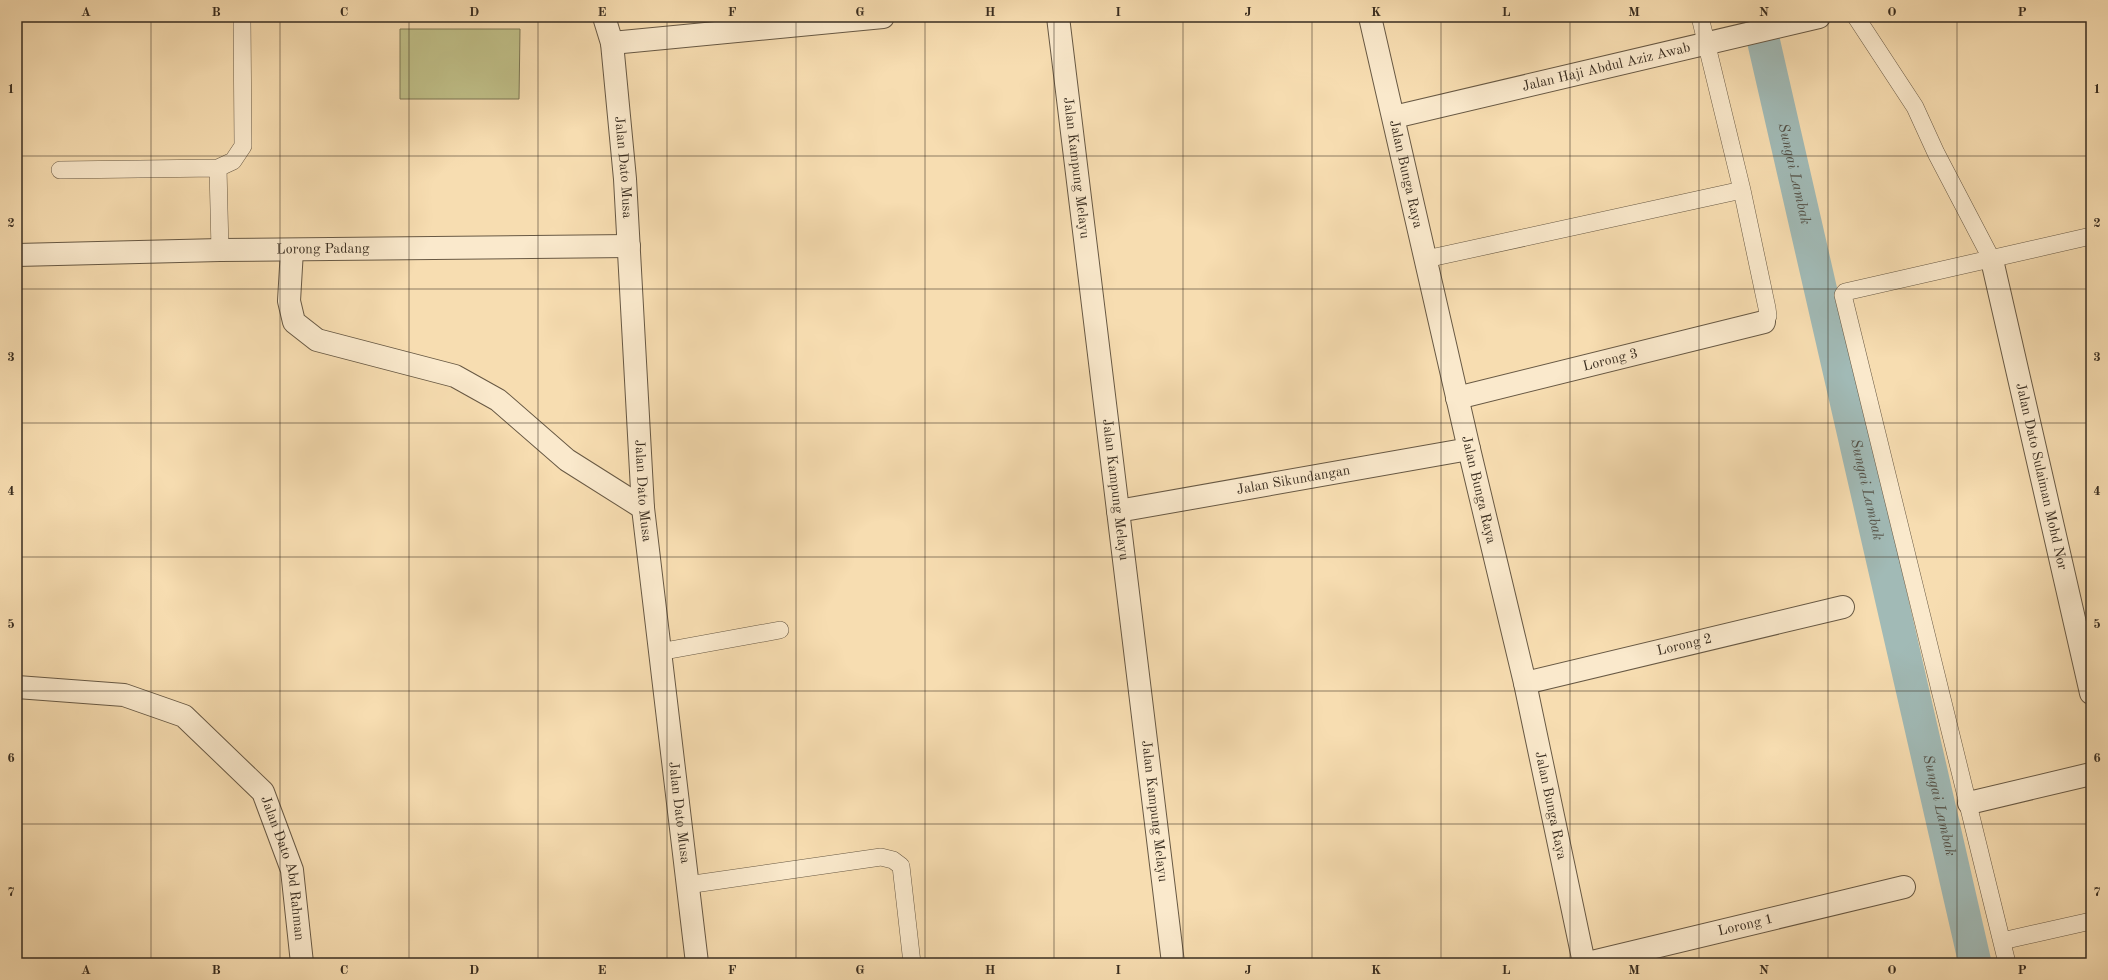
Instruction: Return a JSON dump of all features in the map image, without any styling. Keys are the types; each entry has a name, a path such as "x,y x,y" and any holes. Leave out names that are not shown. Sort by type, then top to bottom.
{"street":[{"name":"Jalan Dato Musa","path":"604,17 612,43 625,179 642,508 697,963"},
{"path":"612,43 883,17"},
{"name":"Jalan Kampung Melayu","path":"1058,17 1173,963"},
{"name":"Jalan Bunga Raya","path":"1370,17 1394,117 1468,449 1525,683 1584,963"},
{"name":"Jalan Haji Abdul Aziz Awab","path":"1394,117 1706,44 1777,24 1819,17"},
{"name":"Lorong Padang","path":"17,255 220,250 629,246"},
{"path":"292,250 289,301 294,322 317,340 455,376 498,400 567,460 642,508"},
{"name":"Jalan Dato Sulaiman Mohd Nor","path":"1992,260 2091,693"},
{"name":"Lorong 3","path":"1457,398 1764,322"},
{"name":"Jalan Sikundangan","path":"1118,510 1468,449"},
{"name":"Lorong 2","path":"1525,683 1843,607"},
{"name":"Jalan Dato Abd Rahman","path":"17,687 124,695 184,716 190,721 263,792 292,870 302,963"},
{"path":"1969,803 2091,774"},
{"name":"Lorong 1","path":"1588,963 1904,887"}],"lane":[{"path":"60,170 218,168 234,161 243,146 242,17"},
{"path":"1700,17 1742,190 1767,308 1768,316 1764,322"},
{"path":"1856,17 1914,107 1936,153 1992,260"},
{"path":"218,168 220,250"},
{"path":"1426,259 1742,190"},
{"path":"2007,963 1969,803 1843,296 1845,292 1992,260 2091,236"},
{"path":"659,652 780,630"},
{"path":"687,885 881,857 893,860 901,866 912,963"},
{"path":"2002,941 2091,920"}],"green space":[{"path":"400,29 520,29 519,99 400,99"}],"waterway":[{"name":"Sungai Lambak","path":"1758,17 1975,963"}]}
